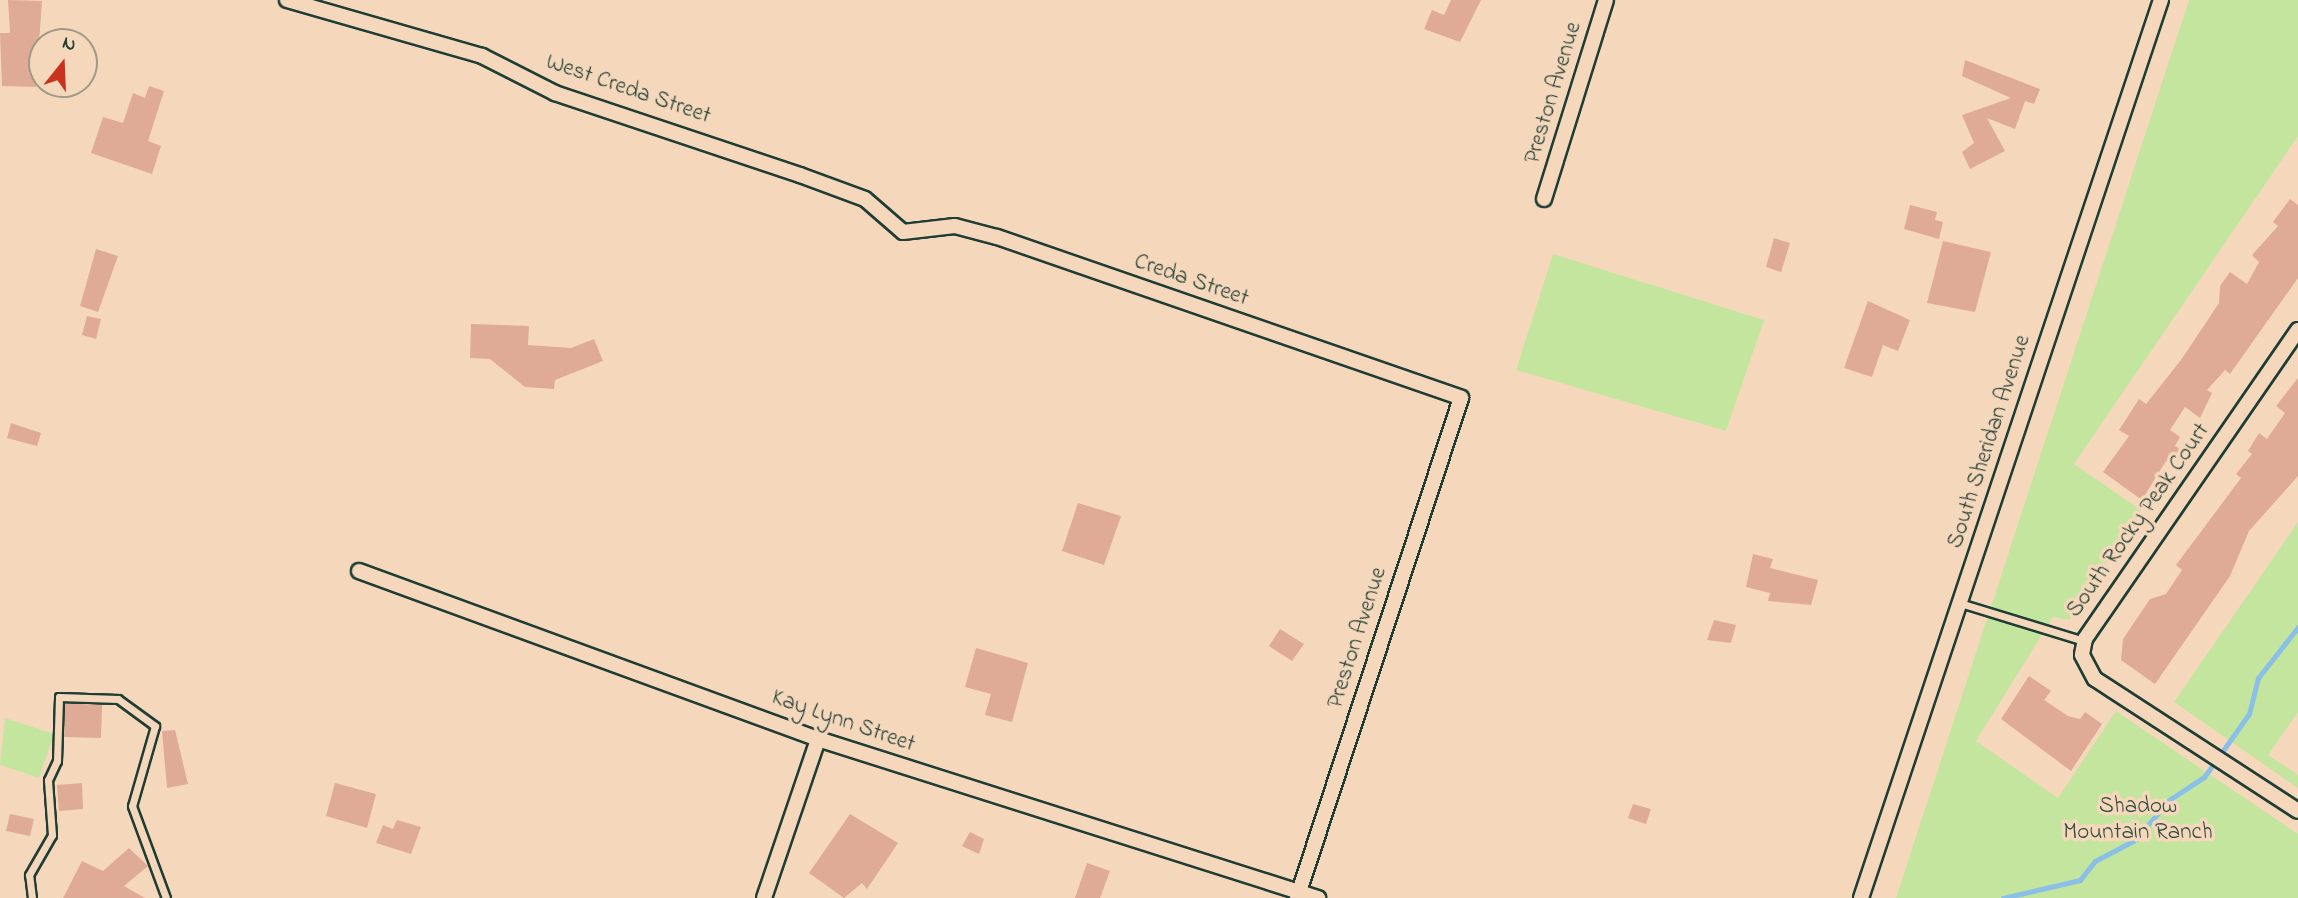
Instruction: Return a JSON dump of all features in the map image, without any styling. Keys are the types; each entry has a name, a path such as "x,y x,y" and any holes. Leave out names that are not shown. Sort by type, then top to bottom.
{"street":[{"name":"West Creda Street","path":"287,0 482,56 555,93 864,199 903,232"},
{"name":"Preston Avenue","path":"1545,199 1606,0"},
{"name":"South Sheridan Avenue","path":"1861,898 2161,0"},
{"name":"Creda Street","path":"903,232 955,226 997,237 1461,398"},
{"name":"South Rocky Peak Court","path":"2298,330 2079,652 2095,679 2298,811"},
{"name":"Preston Avenue","path":"1298,895 1461,398"},
{"name":"Kay Lynn Street","path":"359,570 818,739 1298,895 1318,898"},
{"path":"764,898 818,739"}],"lane":[{"path":"1960,603 2079,652"},
{"path":"32,898 29,875 52,835 48,780 57,761 59,697 118,699 155,726 132,806 166,898"}],"green space":[{"name":"Shadow Mountain Ranch","path":"2189,0 2298,0 2298,136 2074,464 2141,510 2069,620 2053,617 1976,741 2058,798 2116,711 2298,834 2298,898 1896,898"},
{"path":"1553,254 1764,320 1726,431 1516,370"},
{"name":"Shadow Mountain Ranch","path":"2298,522 2298,712 2268,755 2298,775 2298,788 2174,702"},
{"path":"5,718 54,734 39,778 0,765"}],"building":[{"path":"8,0 42,1 40,28 28,28 28,87 2,86 0,33 10,33"},
{"path":"1451,0 1481,0 1460,42 1424,29 1432,10 1444,15"},
{"path":"1965,60 2040,89 2034,104 2025,101 2015,129 1987,118 2005,151 1970,169 1962,152 1974,143 1962,115 2011,98 1962,76"},
{"path":"149,86 164,91 148,141 161,146 152,174 91,153 103,117 123,123 133,93 145,98"},
{"path":"2290,199 2298,205 2298,278 2230,374 2225,370 2207,390 2212,393 2200,418 2185,407 2170,430 2180,437 2175,446 2181,450 2172,464 2166,461 2142,500 2103,472 2129,436 2119,430 2139,399 2146,404 2181,360 2219,303 2220,286 2230,272 2247,284 2259,262 2252,255 2278,226 2273,222"},
{"path":"1910,205 1937,212 1935,220 1943,222 1939,239 1904,229"},
{"path":"1774,238 1790,243 1781,272 1766,267"},
{"path":"1943,241 1991,252 1975,312 1927,303"},
{"path":"96,249 118,256 98,312 80,306"},
{"path":"1868,301 1910,320 1898,351 1883,345 1872,377 1844,368"},
{"path":"87,316 101,319 96,339 82,335"},
{"path":"471,324 529,326 528,345 571,348 594,339 603,361 555,380 554,389 525,387 490,359 470,358"},
{"path":"2298,378 2298,476 2249,531 2230,576 2155,684 2121,660 2123,639 2150,599 2166,594 2182,570 2176,565 2241,478 2236,474 2252,454 2248,451 2259,433 2267,439 2285,413 2276,406"},
{"path":"11,423 41,433 37,446 7,438"},
{"path":"1078,503 1121,516 1104,565 1062,551"},
{"path":"1753,554 1773,559 1770,568 1818,580 1811,605 1768,601 1770,593 1746,587"},
{"path":"1714,620 1736,625 1731,643 1707,640"},
{"path":"1280,629 1304,644 1292,661 1269,646"},
{"path":"976,648 1028,663 1012,722 985,715 991,694 965,687"},
{"path":"2029,676 2051,691 2044,700 2068,716 2080,719 2085,712 2102,724 2071,771 2001,719"},
{"path":"65,703 102,705 101,738 64,737"},
{"path":"175,730 188,784 167,788 162,731"},
{"path":"82,783 83,809 59,811 57,785"},
{"path":"335,783 376,794 367,828 326,816"},
{"path":"1633,804 1651,809 1646,824 1628,818"},
{"path":"10,814 34,819 30,836 6,831"},
{"path":"850,814 898,843 867,889 862,883 844,898 809,873"},
{"path":"397,820 421,827 411,854 376,843 383,825 393,829"},
{"path":"970,832 984,839 979,854 962,846"},
{"path":"129,848 148,866 124,886 145,898 63,898 82,861 103,871"},
{"path":"1087,863 1110,871 1100,898 1075,898"}],"waterway":[{"path":"2003,898 2080,880 2095,861 2135,840 2169,800 2204,777 2249,714 2258,678 2298,627"}]}
